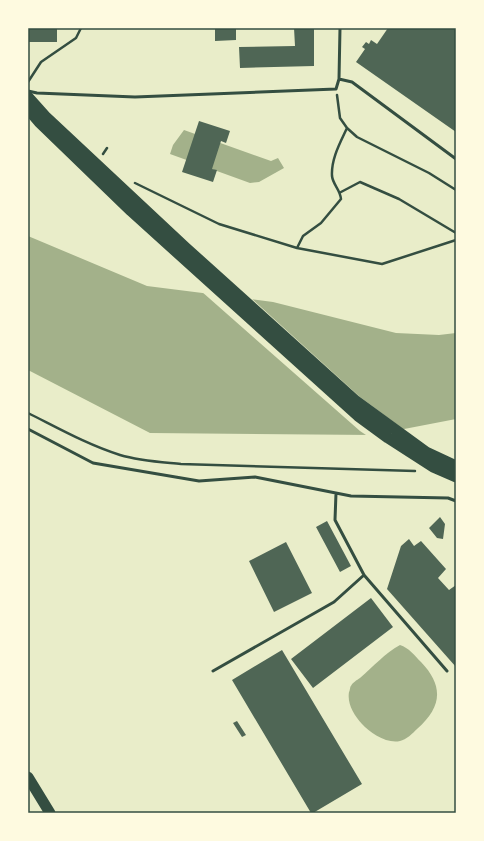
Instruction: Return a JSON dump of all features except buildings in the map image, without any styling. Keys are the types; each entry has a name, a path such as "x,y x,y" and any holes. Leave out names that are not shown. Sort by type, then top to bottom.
{"highway":[{"path":"28,97 45,116 185,247 356,401 426,452 456,466"},
{"path":"28,109 39,122 131,211 358,416 388,438 433,467 456,477"},
{"path":"28,777 50,813"}],"lane":[{"path":"28,91 37,93 135,98 336,89 339,79 340,28"},
{"path":"339,79 352,82 456,159"},
{"path":"28,429 93,463 199,481 255,477 351,496 448,498 456,501"},
{"path":"336,493 335,520 364,575 447,671"},
{"path":"213,671 334,602 364,575"}],"path":[{"path":"28,82 41,62 76,38 81,28"},
{"path":"336,89 340,118 347,128 357,137 429,173 456,190"},
{"path":"297,248 303,236 321,223 341,199 341,192 334,183 332,176 334,158 347,128"},
{"path":"133,182 220,224 297,248 382,264 456,240"},
{"path":"341,192 360,182 399,199 456,233"},
{"path":"28,413 103,449 121,455 145,460 181,464 418,471"}],"shaded area":[{"path":"184,130 271,161 278,158 284,168 259,182 250,183 170,154 173,145"},
{"path":"28,236 147,286 273,302 396,333 439,335 456,333 456,419 373,435 150,433 28,370"},
{"path":"400,645 411,652 428,671 434,680 437,696 431,713 425,721 407,738 395,742 379,737 359,721 350,705 349,692 352,684 384,656"}],"pier":[{"path":"201,291 250,297 360,397 406,431 369,437 360,431"}]}
